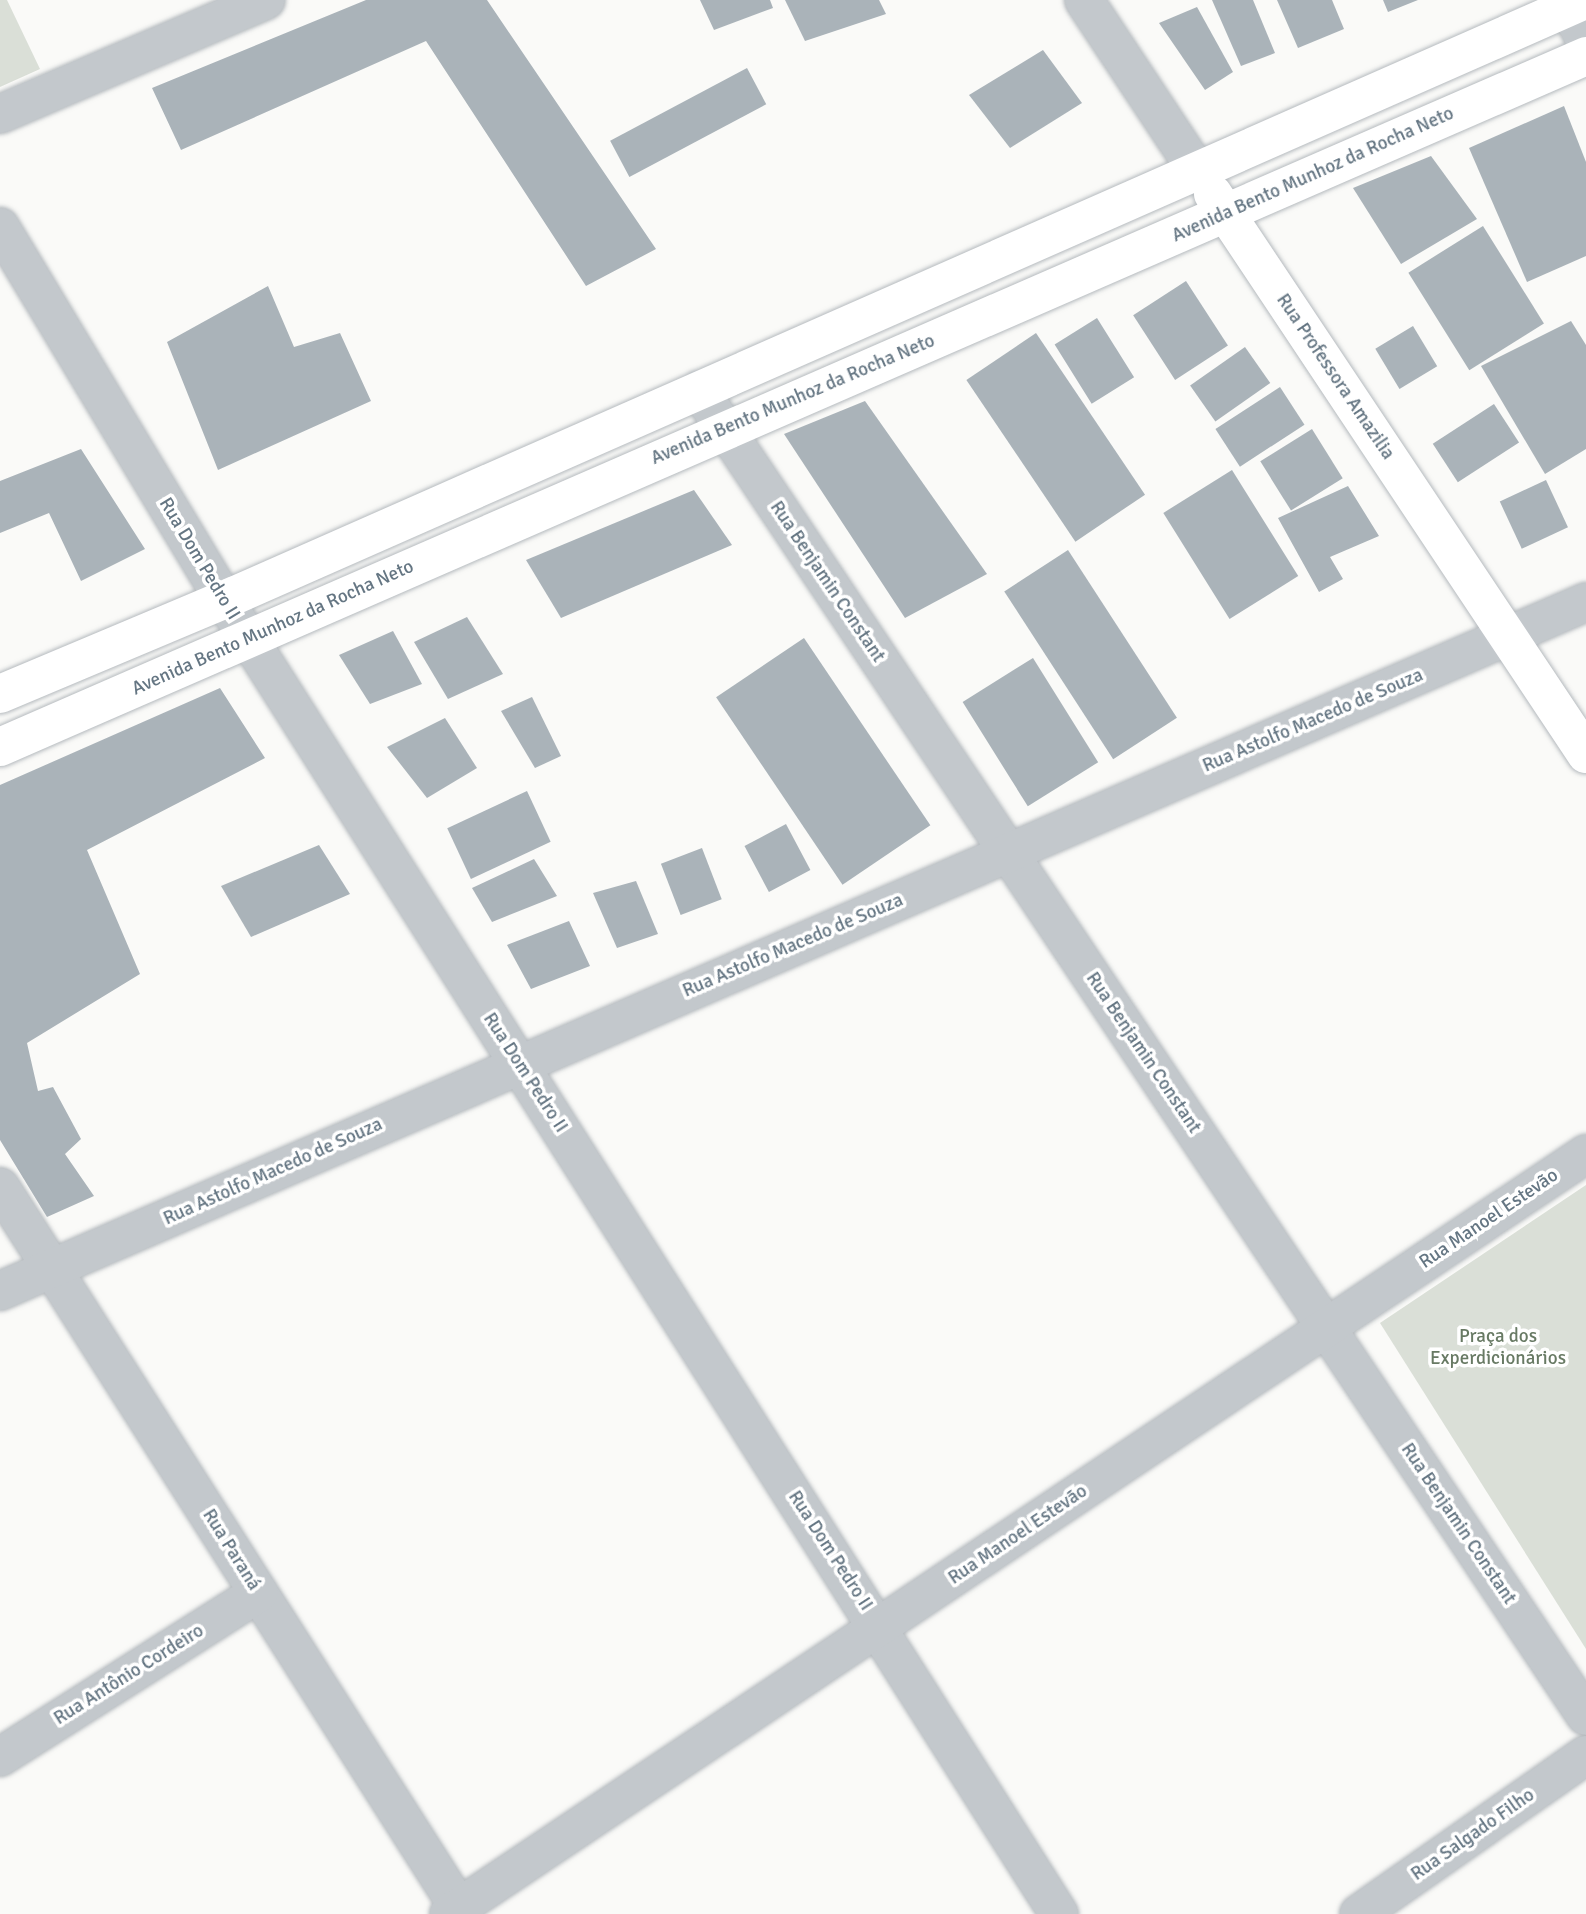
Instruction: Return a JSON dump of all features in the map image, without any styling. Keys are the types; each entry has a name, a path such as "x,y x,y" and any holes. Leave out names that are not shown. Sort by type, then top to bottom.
{"main road":[{"path":"0,694 224,600 1196,169 1576,4"},
{"name":"Avenida Bento Munhoz da Rocha Neto","path":"0,747 1586,56"},
{"path":"1359,98 1379,146"},
{"name":"Rua Professora Amazilia","path":"1196,169 1586,754"},
{"path":"562,451 581,492"}],"street":[{"path":"0,114 266,0"},
{"name":"Rua Professora Amazilia","path":"1084,0 1196,169"},
{"path":"1576,4 1586,41"},
{"name":"Rua Dom Pedro II","path":"0,227 248,639 879,1627 1059,1914"},
{"name":"Rua Benjamin Constant","path":"699,390 1586,1716"},
{"name":"Rua Astolfo Macedo de Souza","path":"0,1291 1586,602"},
{"name":"Rua Manoel Estevão","path":"457,1912 1586,1154"},
{"name":"Rua Paraná","path":"0,1187 457,1912"},
{"name":"Rua Antônio Cordeiro","path":"0,1757 258,1593"},
{"name":"Rua Salgado Filho","path":"1359,1914 1586,1755"}],"green space":[{"path":"0,0 7,0 40,69 0,87"},
{"name":"Praça dos Experdicionários","path":"1586,1185 1586,1649 1380,1323"}],"building":[{"path":"366,0 487,0 656,249 586,286 426,41 181,150 152,88"},
{"path":"700,0 770,0 773,8 714,30"},
{"path":"785,0 879,0 886,14 805,41"},
{"path":"1212,0 1253,0 1275,53 1241,66"},
{"path":"1277,0 1332,0 1344,29 1298,48"},
{"path":"1383,0 1418,0 1388,12"},
{"path":"1197,7 1233,72 1205,90 1159,23"},
{"path":"1043,50 1082,103 1010,148 969,95"},
{"path":"747,68 766,104 629,177 610,141"},
{"path":"1564,106 1586,162 1586,256 1527,282 1469,148"},
{"path":"1431,156 1477,219 1401,264 1353,188"},
{"path":"1483,226 1544,324 1469,370 1408,273"},
{"path":"1186,281 1228,346 1175,380 1133,315"},
{"path":"268,286 294,347 340,333 371,401 218,470 167,342"},
{"path":"1097,318 1134,377 1092,404 1055,344"},
{"path":"1571,321 1586,345 1586,449 1545,474 1481,366"},
{"path":"1413,326 1437,366 1399,389 1375,349"},
{"path":"1036,333 1145,495 1075,542 966,380"},
{"path":"1245,347 1270,383 1215,421 1190,385"},
{"path":"1280,387 1305,425 1240,467 1215,429"},
{"path":"865,401 987,574 905,618 784,434"},
{"path":"1494,404 1519,443 1458,482 1433,444"},
{"path":"1312,429 1343,478 1291,511 1260,461"},
{"path":"81,449 145,549 81,581 49,513 0,533 0,481"},
{"path":"1232,470 1298,576 1230,619 1163,513"},
{"path":"1546,480 1568,527 1522,549 1500,502"},
{"path":"1348,486 1379,536 1330,557 1343,579 1319,592 1278,518"},
{"path":"694,490 732,545 561,618 526,560"},
{"path":"1068,550 1177,718 1113,759 1004,591"},
{"path":"467,617 503,674 448,699 414,642"},
{"path":"393,631 422,684 370,704 339,655"},
{"path":"804,638 930,825 842,885 716,697"},
{"path":"1033,658 1098,762 1028,806 963,702"},
{"path":"220,688 265,758 87,850 140,974 27,1043 38,1091 53,1087 81,1139 65,1154 94,1196 47,1217 0,1140 0,785"},
{"path":"532,697 561,756 535,768 501,711"},
{"path":"445,718 477,768 427,798 387,747"},
{"path":"527,791 551,842 471,879 447,828"},
{"path":"786,824 810,870 769,892 745,846"},
{"path":"319,845 350,894 251,937 221,886"},
{"path":"702,848 722,899 681,915 661,864"},
{"path":"534,859 557,896 492,922 472,888"},
{"path":"636,881 658,934 617,948 593,893"},
{"path":"569,921 590,966 531,989 507,945"}]}
